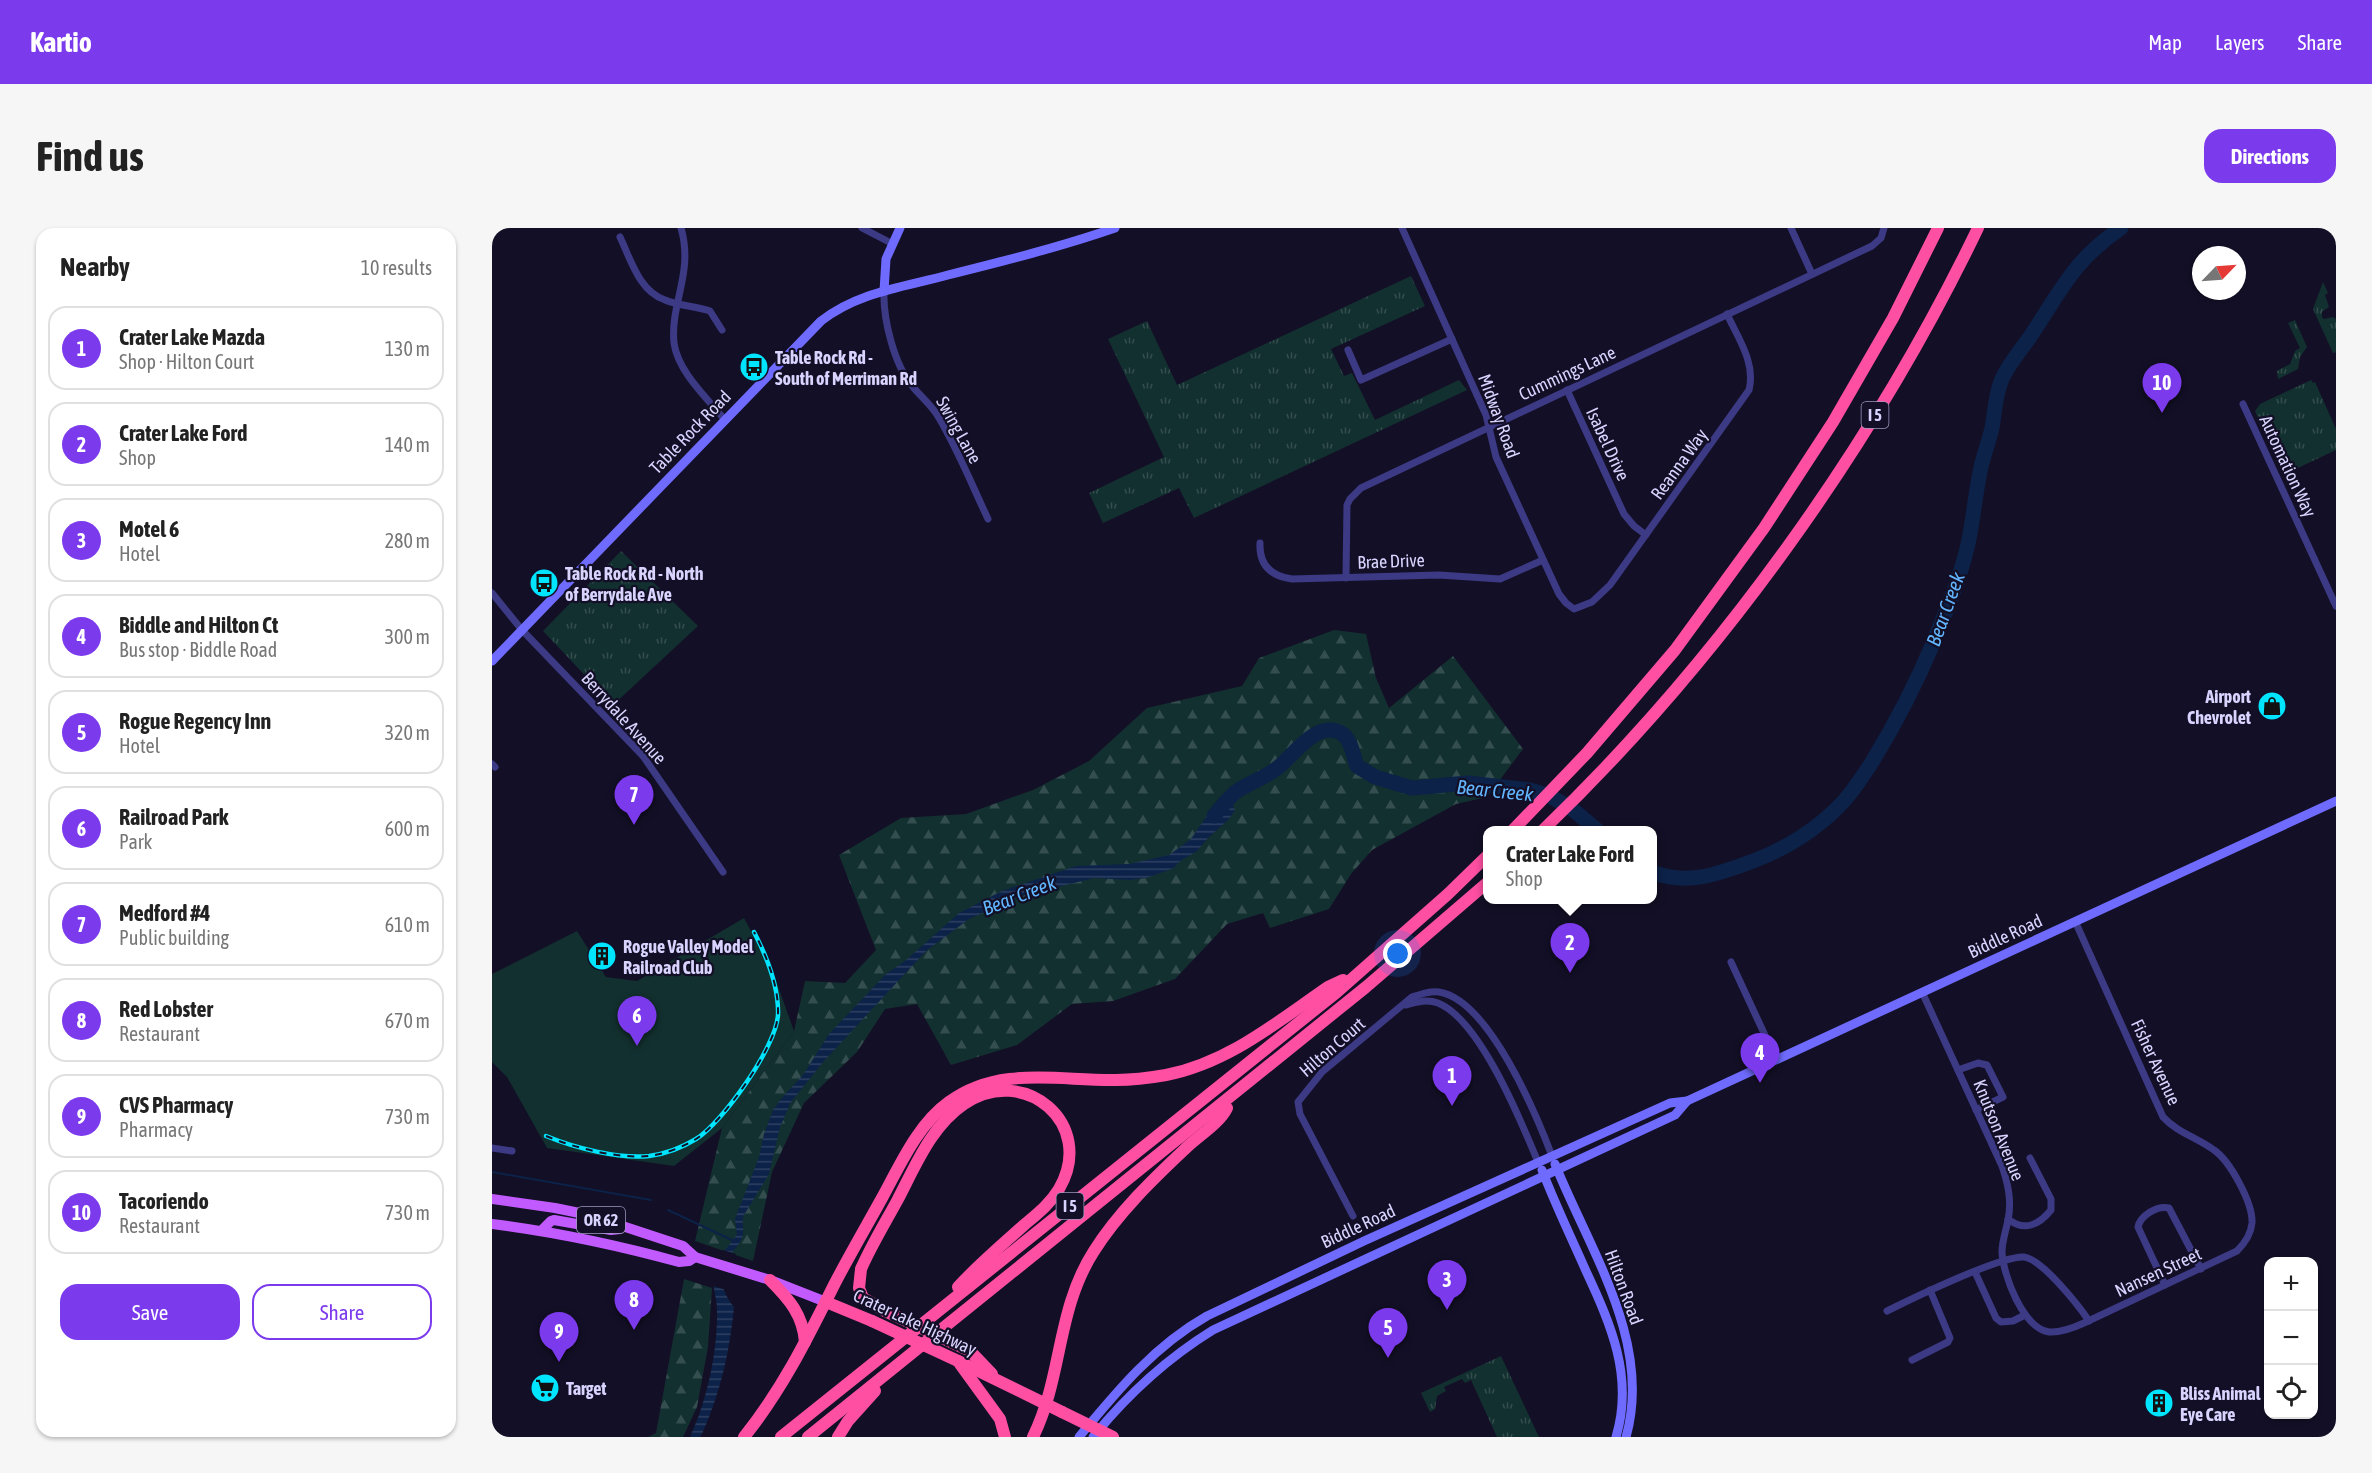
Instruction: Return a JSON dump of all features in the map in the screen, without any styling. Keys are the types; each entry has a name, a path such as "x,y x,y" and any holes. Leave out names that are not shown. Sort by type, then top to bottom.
{"highway":[{"name":"I 5","path":"1518,826 1567,774 1675,650 1788,494 1888,327 1938,228"},
{"name":"I 5","path":"1548,826 1587,786 1705,654 1755,591 1843,466 1904,367 1978,228"},
{"name":"I 5","path":"781,1437 1358,974 1483,860"},
{"name":"I 5","path":"808,1437 1233,1096 1416,946 1483,886"},
{"path":"744,1437 777,1394 917,1137 934,1115 960,1095 985,1083 1021,1077 1115,1080 1150,1077 1199,1066 1229,1053 1328,987 1358,974"},
{"path":"939,1310 971,1273 1047,1205 1064,1178 1070,1156 1064,1127 1054,1112 1034,1097 1009,1090 996,1091 981,1095 955,1111 930,1141 861,1269 859,1288 863,1298 885,1311 970,1351 999,1381"},
{"path":"1033,1437 1047,1405 1054,1379 1067,1310 1081,1274 1094,1251 1116,1220 1148,1186 1226,1111 1233,1096"},
{"path":"770,1280 797,1311 804,1330 805,1343"},
{"name":"Crater Lake Highway","path":"826,1302 958,1361 1113,1437"},
{"path":"958,1361 1000,1419 1005,1437"},
{"path":"838,1437 848,1421 893,1370"}],"main road":[{"path":"884,291 884,272 891,243 900,228"},
{"name":"Table Rock Road","path":"492,661 821,321 848,302 1050,249 1115,228"},
{"name":"Biddle Road","path":"1079,1437 1137,1370 1189,1326 1354,1246 1670,1103 1687,1101 2336,801"},
{"name":"Biddle Road","path":"1093,1437 1116,1409 1148,1377 1177,1353 1214,1330 1675,1115 1687,1101"},
{"name":"Hilton Road","path":"1552,1156 1611,1293 1625,1334 1630,1357 1632,1396 1626,1437"},
{"name":"Hilton Road","path":"1538,1162 1607,1316 1614,1337 1623,1374 1623,1395 1616,1437"},
{"name":"Crater Lake Highway","path":"492,1199 589,1215 683,1246 692,1257 770,1280 826,1302"},
{"path":"542,1230 554,1220 611,1230 624,1228"},
{"name":"Crater Lake Highway","path":"492,1224 542,1230 603,1242 679,1262 692,1257"}],"street":[{"path":"681,228 686,260 674,344 681,363 725,420"},
{"path":"862,228 891,243"},
{"name":"Midway Road","path":"1402,228 1483,408 1496,457 1562,599 1574,609"},
{"path":"1791,228 1812,274"},
{"name":"Cummings Lane","path":"1346,578 1346,513 1350,499 1356,492 1872,246 1881,238 1884,228"},
{"path":"620,237 646,288 656,297 710,311 722,330"},
{"name":"Swing Lane","path":"884,291 883,307 886,321 902,368 911,386 932,405 947,431 987,519"},
{"name":"Reanna Way","path":"1574,609 1592,602 1605,591 1749,390 1752,380 1750,365 1727,314"},
{"path":"1348,350 1361,380 1452,339"},
{"name":"Isabel Drive","path":"1567,390 1624,514 1628,521 1646,535"},
{"name":"Automation Way","path":"2243,405 2336,606"},
{"name":"Brae Drive","path":"1260,543 1259,553 1262,563 1269,570 1284,578 1439,574 1500,579 1543,560"},
{"name":"Berrydale Avenue","path":"492,593 522,630 643,756 723,872"},
{"name":"Fisher Avenue","path":"2075,921 2163,1116 2174,1128 2215,1151 2224,1159 2232,1169 2249,1208 2252,1222"},
{"path":"1731,962 1776,1059"},
{"name":"Knutson Avenue","path":"1923,992 2008,1185 2008,1219 2002,1242 2003,1261 2014,1293 2025,1315"},
{"name":"Hilton Court","path":"1353,1216 1300,1114 1298,1102 1322,1072 1419,994 1441,993 1462,1002 1470,1010 1501,1048 1513,1068 1552,1156"},
{"path":"1403,1006 1421,1001 1440,1004 1472,1034 1498,1073 1538,1162"},
{"path":"1958,1070 1978,1063 1987,1065 2003,1097 1976,1110"},
{"path":"492,1148 512,1151"},
{"path":"2008,1219 2023,1227 2030,1226 2045,1218 2051,1210 2051,1199 2030,1158"},
{"path":"2165,1285 2138,1227 2142,1218 2159,1208 2169,1208 2201,1269"},
{"name":"Nansen Street","path":"2025,1315 2043,1330 2060,1332 2089,1321 2237,1251 2247,1237 2252,1222"},
{"path":"1887,1311 1975,1272 2003,1261 2024,1257 2033,1261 2069,1293 2089,1321"},
{"path":"1975,1272 1996,1318 2001,1322 2013,1322 2025,1315"},
{"path":"1912,1360 1948,1342 1950,1338 1930,1290"}],"green space":[{"path":"1411,276 1425,306 1331,349 1344,376 1352,373 1375,420 1459,380 1467,390 1194,518 1179,488 1103,523 1089,493 1164,457 1108,339 1147,321 1177,385"},
{"path":"2323,282 2328,293 2325,295 2329,307 2322,312 2322,317 2336,319 2336,352 2333,353 2313,309"},
{"path":"2295,320 2307,347 2300,357 2298,369 2278,379 2277,371 2290,364 2295,351 2300,348 2288,323"},
{"path":"2311,380 2315,382 2336,429 2336,450 2283,475 2255,411 2260,404"},
{"path":"621,551 698,626 613,705 543,631"},
{"path":"1334,630 1366,634 1376,678 1389,708 1453,656 1523,749 1487,797 1456,804 1372,850 1351,874 1329,909 1270,928 1263,913 1227,924 1175,979 1113,1001 1072,1004 1017,1045 951,1065 917,1004 885,1009 857,1052 804,1103 772,1172 753,1261 695,1241 722,1128 794,1031 805,981 845,983 876,950 839,855 901,818 966,814 1033,790 1089,761 1147,708 1242,686 1259,658"},
{"path":"744,918 773,972 794,1031 722,1128 674,1166 547,1148 507,1077 492,1062 492,974 577,931 606,977 637,981"},
{"path":"684,1279 712,1288 708,1347 697,1407 683,1437 648,1437 656,1433"},
{"path":"1501,1356 1539,1437 1497,1437 1471,1380 1465,1383 1462,1379 1444,1387 1446,1391 1437,1396 1435,1409 1430,1412 1421,1393"}],"water":[{"path":"1222,799 1232,803 1235,810 1229,819 1197,851 1179,862 1174,868 1146,878 1130,880 1094,878 1021,896 969,919 926,951 824,1061 791,1102 780,1127 769,1174 744,1215 742,1238 725,1265 724,1289 734,1307 727,1356 719,1388 702,1434 700,1437 690,1437 702,1408 716,1342 717,1305 713,1274 716,1264 737,1234 735,1219 759,1157 773,1110 803,1075 829,1034 886,974 905,961 959,913 1002,891 1076,866 1129,864 1169,855 1191,839 1214,805"}],"pier":[{"path":"723,1250 736,1254 725,1272 726,1290 710,1285 709,1282 712,1265"}],"waterway":[{"name":"Bear Creek","path":"1657,874 1678,878 1703,877 1765,856 1813,829 1834,812 1855,788 1905,703 1955,589 1967,548 1981,467 2002,379 2070,276 2092,251 2121,228"},
{"name":"Bear Creek","path":"1214,816 1236,792 1276,769 1305,741 1323,731 1332,730 1341,733 1347,739 1357,766 1375,777 1412,788 1468,783 1530,790 1550,796 1572,809 1592,826"},
{"path":"492,1172 651,1200"},
{"path":"668,1210 736,1242"}],"railway":[{"path":"546,1136 597,1152 624,1156 649,1156 674,1150 696,1139 707,1130 746,1083 775,1029 778,1004 774,983 768,962 754,932"}],"place":[{"name":"Table Rock Rd - South of Merriman Rd","path":"754,367"},
{"name":"Tacoriendo","path":"2162,413"},
{"name":"Table Rock Rd - North of Berrydale Ave","path":"544,583"},
{"name":"Airport Chevrolet","path":"2272,706"},
{"name":"Medford #4","path":"634,825"},
{"name":"Rogue Valley Model Railroad Club","path":"602,956"},
{"name":"Crater Lake Ford","path":"1570,973"},
{"name":"Railroad Park","path":"637,1046"},
{"name":"Biddle and Hilton Ct","path":"1760,1083"},
{"name":"Crater Lake Mazda","path":"1452,1106"},
{"name":"Motel 6","path":"1447,1310"},
{"name":"Red Lobster","path":"634,1330"},
{"name":"Rogue Regency Inn","path":"1388,1358"},
{"name":"CVS Pharmacy","path":"559,1362"},
{"name":"Target","path":"545,1388"},
{"name":"Bliss Animal Eye Care","path":"2159,1403"}]}
